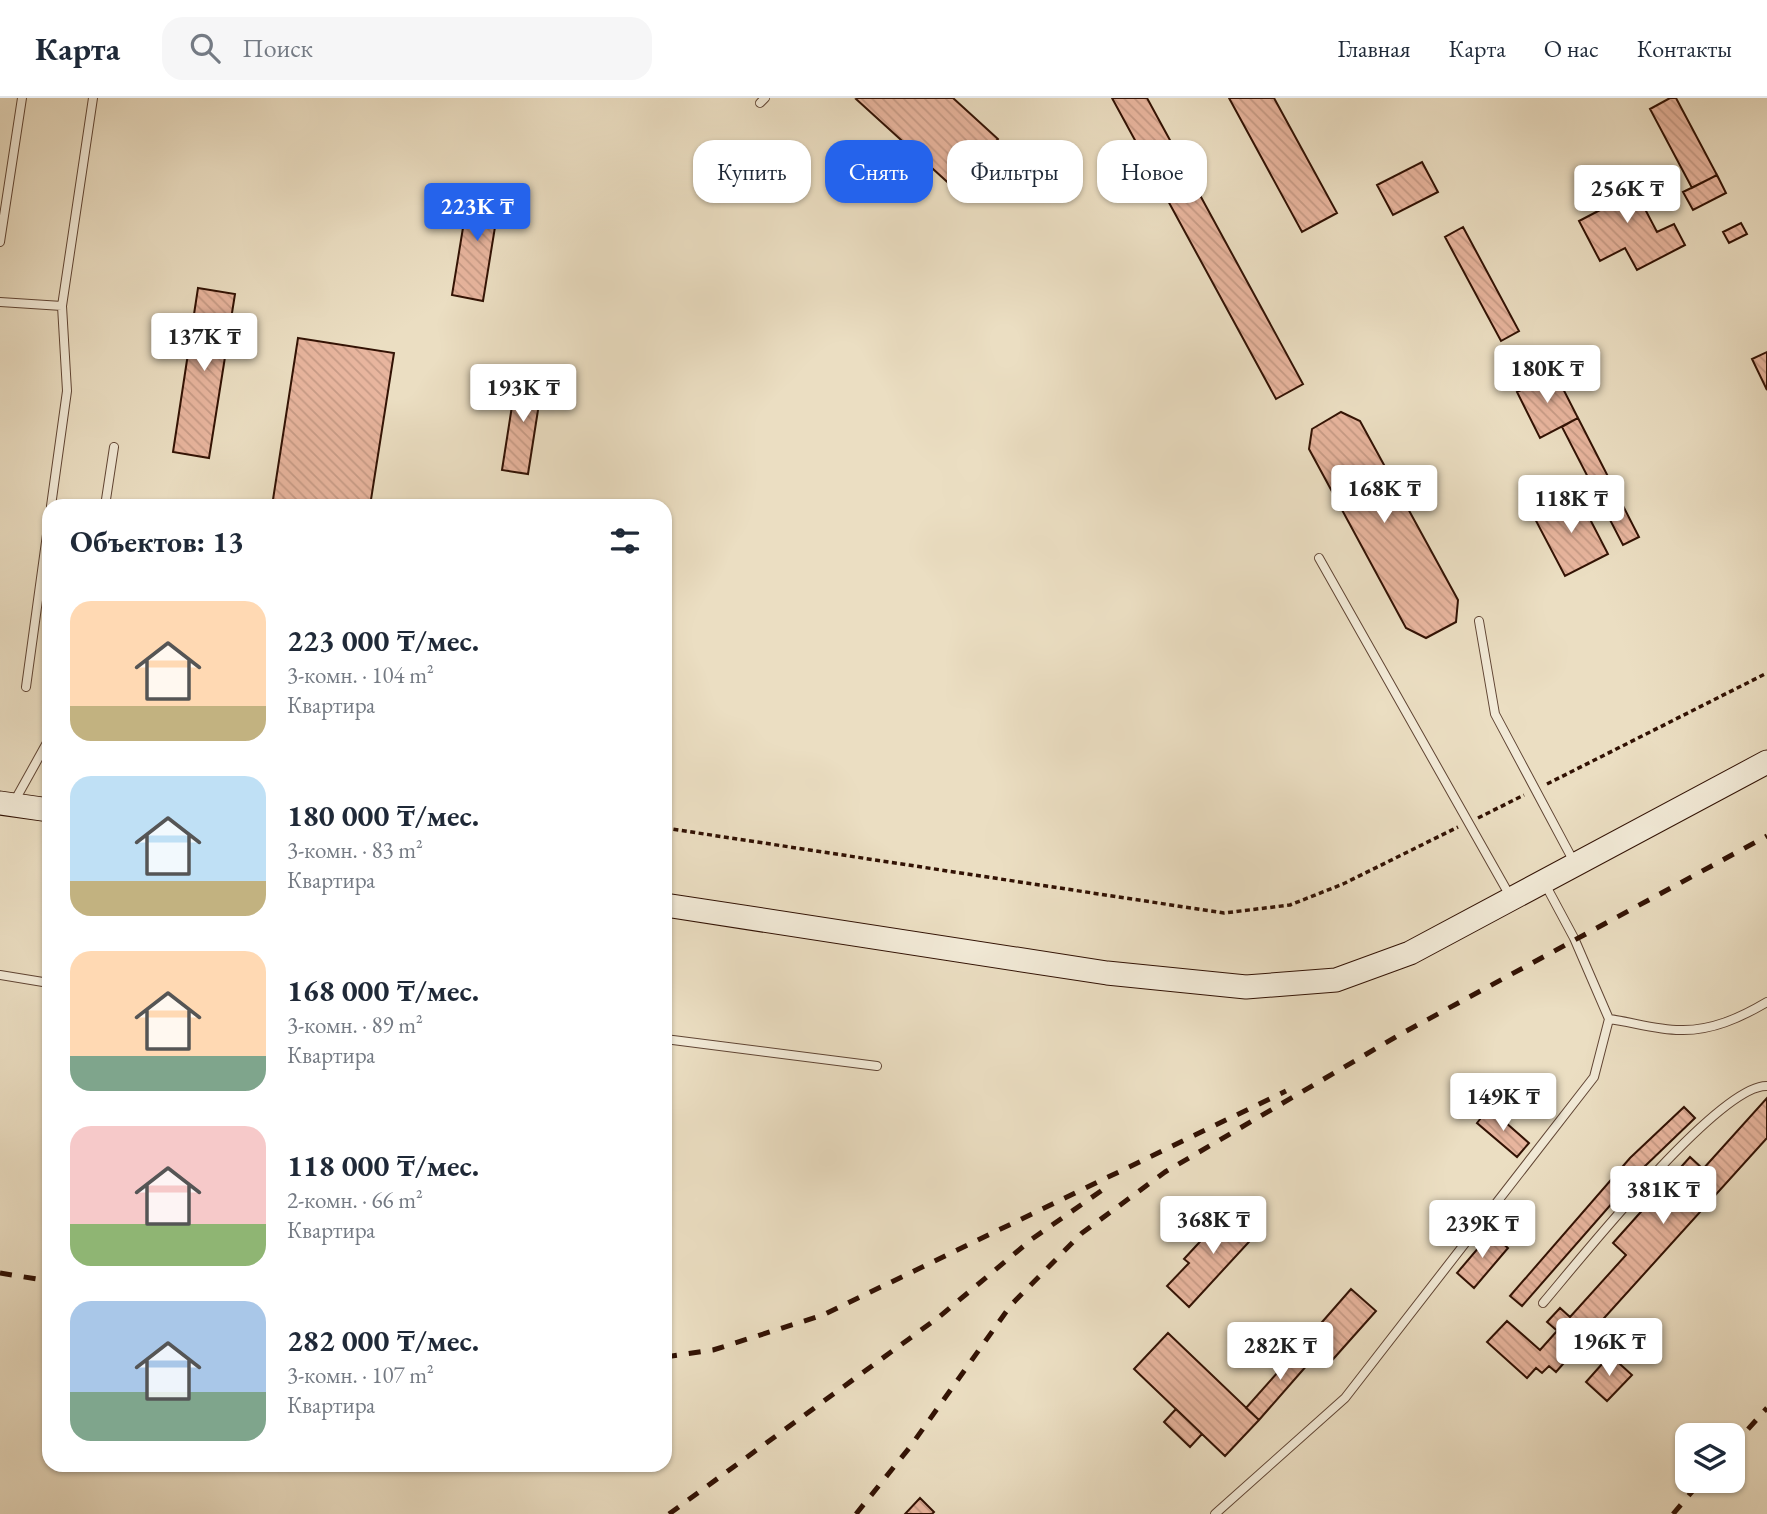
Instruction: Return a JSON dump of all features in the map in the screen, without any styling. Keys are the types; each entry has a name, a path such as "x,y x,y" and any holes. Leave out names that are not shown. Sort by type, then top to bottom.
{"street":[{"path":"672,906 1107,973 1246,987 1336,980 1410,953 1767,762"},
{"path":"6,804 42,809"}],"lane":[{"path":"0,242 22,98"},
{"path":"52,499 67,391 62,306 93,98"},
{"path":"0,302 62,306"},
{"path":"106,499 114,447"},
{"path":"1319,558 1512,899"},
{"path":"26,687 42,571"},
{"path":"1479,621 1495,714 1575,865"},
{"path":"6,804 42,750"},
{"path":"1215,1514 1345,1398 1594,1077 1609,1019 1574,938 1544,882"},
{"path":"0,975 42,982"},
{"path":"1609,1019 1680,1030 1719,1025 1767,1003"},
{"path":"672,1040 877,1066"},
{"path":"1542,1304 1674,1153 1719,1110 1748,1090 1767,1086"}],"path":[{"path":"672,829 1224,913 1290,905 1343,884 1767,673"}],"building":[{"path":"953,98 998,139 947,140 947,182 933,169 933,140 901,140 856,99"},
{"path":"1112,98 1147,98 1170,140 1135,140"},
{"path":"1229,98 1274,98 1337,213 1302,232"},
{"path":"1670,98 1676,98 1717,175 1692,188 1650,109"},
{"path":"1422,162 1438,192 1393,215 1377,185"},
{"path":"1624,169 1657,232 1674,224 1685,245 1637,270 1625,248 1600,261 1579,221 1604,208 1592,186"},
{"path":"1717,175 1726,193 1693,210 1683,192"},
{"path":"470,185 501,190 483,301 452,295"},
{"path":"1169,203 1204,203 1303,384 1276,399"},
{"path":"1741,223 1747,234 1729,243 1723,232"},
{"path":"1463,227 1519,331 1501,341 1445,237"},
{"path":"198,288 235,294 209,458 173,452"},
{"path":"298,338 394,353 371,499 273,499"},
{"path":"1767,352 1767,390 1752,359"},
{"path":"1555,373 1578,418 1540,438 1517,392"},
{"path":"517,374 543,378 528,474 502,470"},
{"path":"1341,412 1360,421 1458,600 1456,622 1426,638 1406,628 1309,449 1312,429"},
{"path":"1578,418 1639,537 1623,545 1562,427"},
{"path":"1577,494 1608,554 1565,576 1534,517"},
{"path":"1767,1098 1767,1138 1577,1348 1547,1322 1560,1308 1570,1317 1626,1255 1613,1243 1690,1157 1703,1169"},
{"path":"1684,1107 1695,1118 1642,1169 1522,1306 1510,1296 1630,1158"},
{"path":"1489,1108 1529,1143 1517,1157 1477,1123"},
{"path":"1233,1206 1259,1231 1189,1307 1167,1286 1189,1263 1184,1259"},
{"path":"1491,1233 1508,1248 1474,1288 1457,1273"},
{"path":"1351,1289 1376,1311 1327,1366 1302,1345"},
{"path":"1507,1321 1540,1350 1557,1331 1577,1348 1556,1372 1549,1366 1542,1373 1536,1368 1527,1378 1487,1342"},
{"path":"1168,1333 1259,1420 1225,1456 1134,1369"},
{"path":"1302,1345 1315,1356 1259,1420 1246,1408"},
{"path":"1610,1355 1632,1375 1607,1401 1586,1382"},
{"path":"1176,1409 1202,1434 1190,1447 1164,1422"},
{"path":"920,1498 934,1512 905,1514"}],"railway":[{"path":"856,1514 910,1447 1011,1305 1082,1233 1165,1172 1399,1035 1767,836"},
{"path":"672,1356 713,1350 823,1315 1286,1091"},
{"path":"669,1514 939,1317 1032,1239 1111,1184"},
{"path":"0,1273 42,1280"},
{"path":"1745,1433 1767,1408"},
{"path":"1673,1514 1691,1493"}]}
